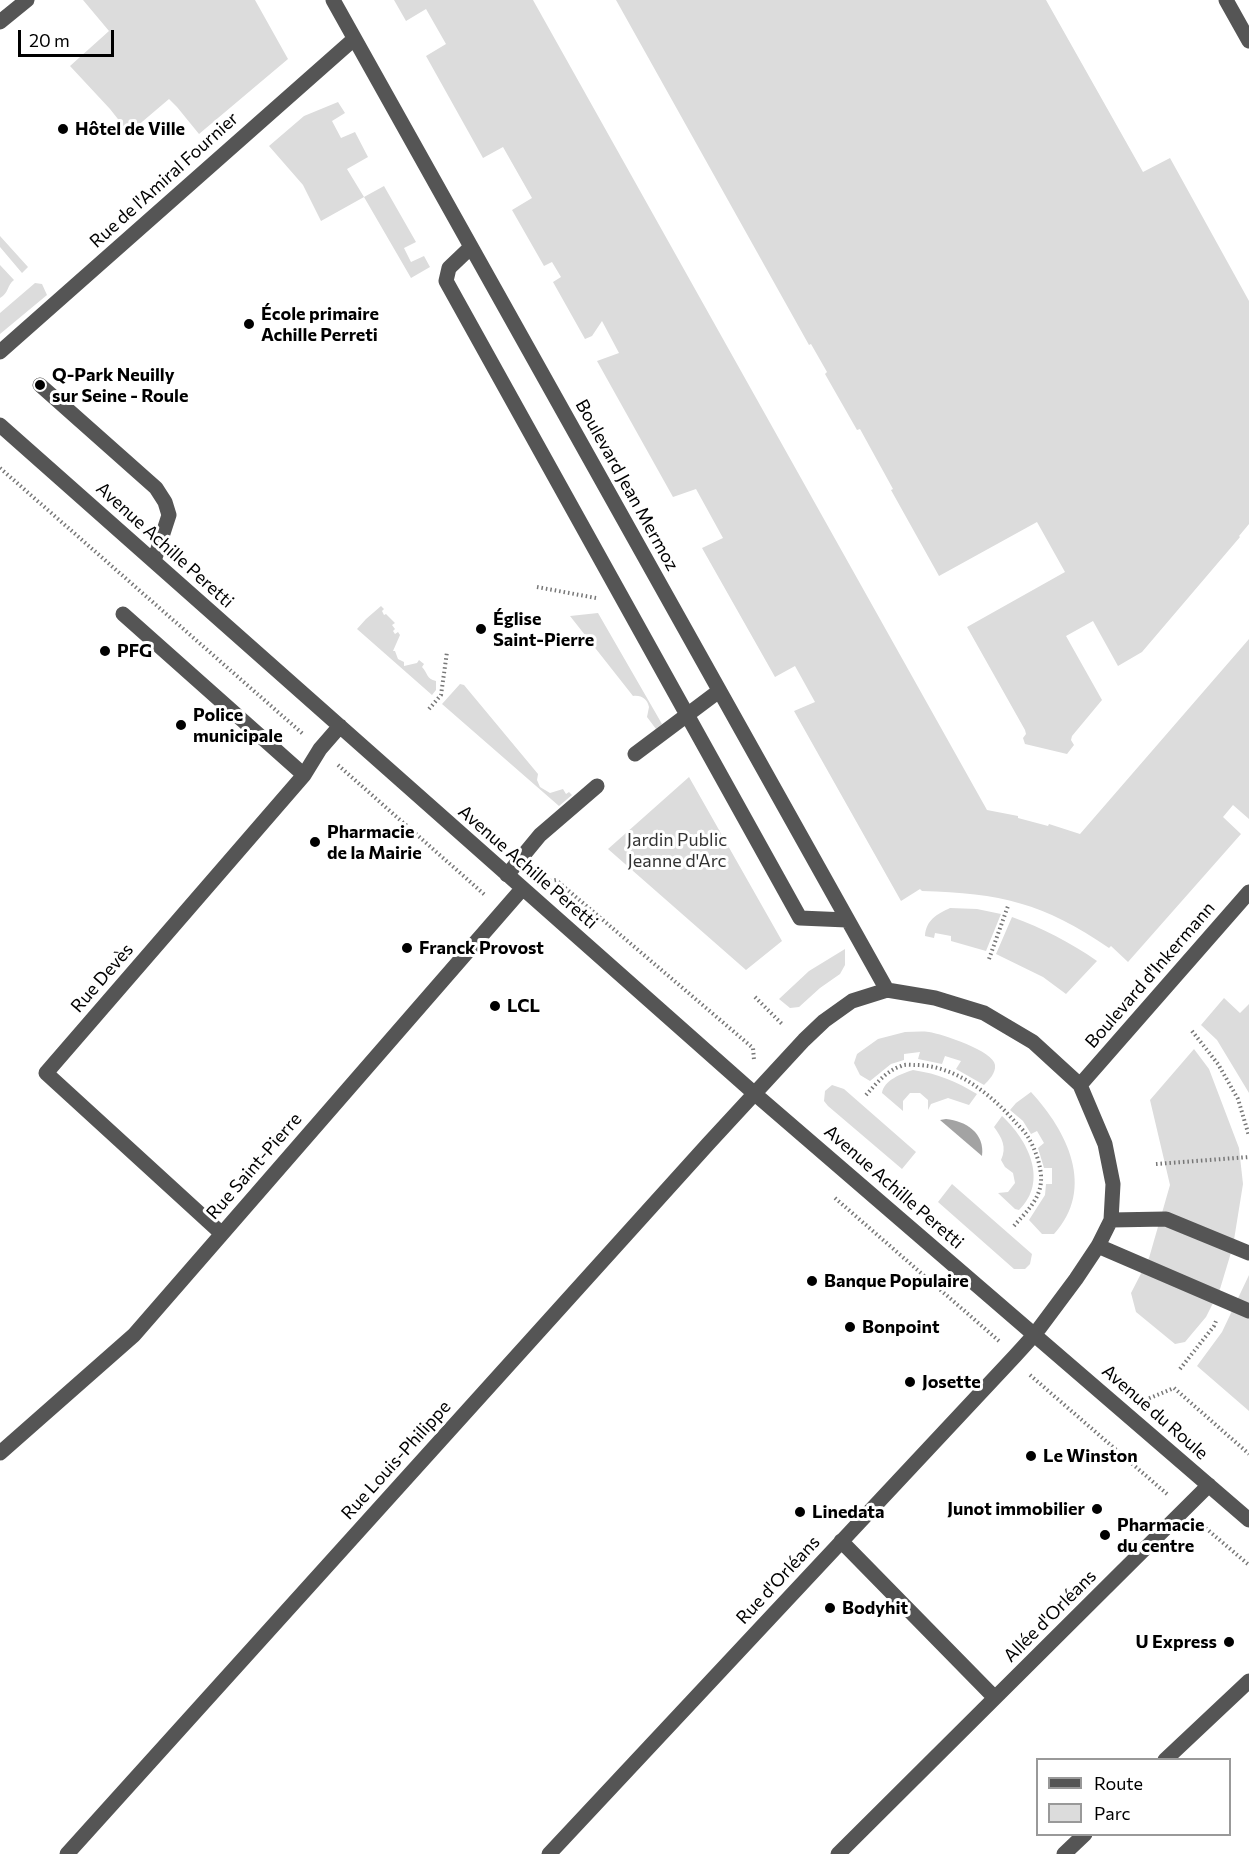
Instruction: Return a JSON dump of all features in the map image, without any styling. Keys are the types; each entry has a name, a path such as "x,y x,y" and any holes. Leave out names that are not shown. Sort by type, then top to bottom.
{"street":[{"path":"0,22 27,0"},
{"name":"Boulevard Jean Mermoz","path":"333,0 887,990"},
{"path":"1226,0 1249,41"},
{"name":"Rue de l'Amiral Fournier","path":"0,352 354,39"},
{"path":"471,247 449,268 446,281 800,918 848,920"},
{"path":"40,386 156,488 165,502 169,515 154,561"},
{"name":"Avenue Achille Peretti","path":"0,425 755,1094 1035,1334"},
{"path":"123,614 304,775"},
{"path":"635,754 719,691"},
{"name":"Rue Devès","path":"222,1233 46,1073 304,775 320,749 340,726"},
{"path":"507,875 540,835 597,786"},
{"name":"Rue Saint-Pierre","path":"0,1453 134,1335 522,889"},
{"name":"Boulevard d'Inkermann","path":"1080,1085 1249,892"},
{"path":"887,990 935,998 984,1013 1034,1042 1080,1085 1105,1144 1113,1184 1112,1220 1166,1219 1249,1252"},
{"name":"Rue Louis-Philippe","path":"68,1854 804,1040 824,1021 852,1001 887,990"},
{"name":"Rue d'Orléans","path":"549,1854 1035,1334 1098,1246 1112,1220"},
{"path":"1098,1246 1249,1311"},
{"name":"Avenue du Roule","path":"1035,1334 1249,1520"},
{"name":"Allée d'Orléans","path":"838,1854 1209,1485"},
{"path":"841,1541 995,1698"},
{"path":"1167,1758 1249,1681"},
{"path":"1064,1854 1083,1836"}],"path":[{"path":"0,468 493,901 522,889 556,880 753,1048 755,1094"},
{"path":"537,586 599,599"},
{"path":"429,709 441,695 447,652"},
{"path":"989,959 1008,906"},
{"path":"755,997 782,1024"},
{"path":"1192,1031 1218,1064 1238,1099 1249,1136"},
{"path":"866,1095 885,1074 902,1065 923,1065 943,1069 964,1078 1007,1113 1028,1137 1038,1161 1041,1180 1038,1197 1013,1227"},
{"path":"1156,1164 1249,1157"},
{"path":"832,1196 1015,1356 1025,1371 1249,1565"},
{"path":"1123,1410 1174,1388 1249,1454"}],"green space":[{"path":"83,0 255,0 288,59 199,134 169,99 129,133 70,66 109,31"},
{"path":"394,0 533,0 987,810 1018,816 1018,818 1048,826 1049,824 1080,834 1249,639 1249,819 1233,805 1223,817 1241,834 1128,962 1111,946 1109,948 1063,920 1020,903 975,894 922,891 920,889 901,901 794,711 815,702 795,666 775,677 702,548 723,538 696,489 673,497 597,361 619,353 602,321 592,336 585,339 553,282 561,277 552,262 544,266 512,210 532,198 503,147 483,158 426,56 446,44 426,9 406,21"},
{"path":"616,0 1046,0 1143,172 1170,158 1249,301 1249,524 1142,652 1118,666 1093,621 1066,636 1102,700 1072,736 1071,740 1074,745 1067,754 1025,744 1023,738 1026,734 1025,730 967,627 1065,572 1037,522 939,576 860,429 857,430 825,374 827,372 811,344 809,345"},
{"path":"338,102 345,113 332,121 341,138 355,132 368,157 347,169 364,197 321,221 303,185 269,146 304,116"},
{"path":"384,186 416,242 404,248 411,262 424,256 430,267 411,278 364,197"},
{"path":"0,236 28,267 22,273 0,247"},
{"path":"0,265 14,280 0,298"},
{"path":"35,283 42,284 47,295 0,334 0,313"},
{"path":"381,606 384,609 382,611 384,615 386,614 395,623 392,625 395,629 393,631 400,635 393,651 398,659 404,662 404,666 417,663 419,660 424,664 422,667 430,679 436,681 436,690 432,695 357,629"},
{"path":"598,613 662,724 656,729 647,717 649,707 645,700 639,696 633,696 570,616"},
{"path":"460,684 464,685 538,774 537,780 540,787 550,793 563,789 566,794 569,792 572,795 559,806 442,704"},
{"name":"Jardin Public Jeanne d'Arc","path":"689,777 782,941 746,970 608,849"},
{"path":"950,908 977,909 1001,914 986,951 951,941 951,936 935,933 934,938 925,936 930,922"},
{"path":"1012,917 1056,936 1097,961 1066,994 1043,977 996,954"},
{"path":"845,949 845,965 840,974 799,1007 790,1008 779,999 809,971"},
{"path":"1224,998 1240,1013 1249,1004 1249,1093 1217,1040 1201,1025"},
{"path":"905,1032 936,1033 977,1049 992,1060 995,1065 993,1074 984,1085 956,1069 961,1061 945,1056 942,1064 918,1059 920,1052 904,1054 904,1060 891,1064 870,1081 860,1075 854,1063 857,1054 878,1039"},
{"path":"1194,1049 1209,1069 1239,1148 1243,1184 1233,1246 1220,1289 1206,1317 1185,1342 1175,1344 1136,1312 1131,1293 1149,1258 1170,1185 1150,1100"},
{"path":"913,1070 946,1079 977,1094 969,1105 948,1098 931,1104 928,1110 928,1100 920,1093 910,1093 903,1101 903,1111 882,1093 883,1088 898,1076"},
{"path":"832,1085 844,1089 916,1152 902,1169 828,1106 824,1101 825,1091"},
{"path":"1031,1092 1056,1124 1072,1160 1075,1179 1073,1198 1067,1216 1054,1234 1042,1234 1029,1220 1045,1195 1046,1184 1052,1184 1052,1168 1044,1168 1038,1148 1044,1143 1037,1131 1031,1134 1023,1121 1010,1110"},
{"path":"1002,1116 1020,1137 1032,1161 1033,1186 1028,1199 1019,1210 998,1193 1008,1192 1015,1183 1013,1173 1005,1167 1001,1160 1004,1151 1003,1143 994,1127"},
{"path":"952,1184 1032,1254 1030,1264 1025,1269 1014,1269 938,1202"},
{"path":"1249,1275 1249,1411 1197,1366 1222,1332"}],"shaded area":[{"path":"940,1120 960,1122 973,1130 980,1141 982,1156"}],"place":[{"name":"Hôtel de Ville","path":"63,129"},
{"name":"École primaire Achille Perreti","path":"249,324"},
{"name":"Q-Park Neuilly sur Seine - Roule","path":"40,385"},
{"name":"Église Saint-Pierre","path":"481,629"},
{"name":"PFG","path":"105,651"},
{"name":"Police municipale","path":"181,725"},
{"name":"Pharmacie de la Mairie","path":"315,842"},
{"name":"Franck Provost","path":"407,948"},
{"name":"LCL","path":"495,1006"},
{"name":"Banque Populaire","path":"812,1281"},
{"name":"Bonpoint","path":"850,1327"},
{"name":"Josette","path":"910,1382"},
{"name":"Le Winston","path":"1031,1456"},
{"name":"Junot immobilier","path":"1097,1509"},
{"name":"Linedata","path":"800,1512"},
{"name":"Pharmacie du centre","path":"1105,1535"},
{"name":"Bodyhit","path":"830,1608"},
{"name":"U Express","path":"1229,1642"}]}
